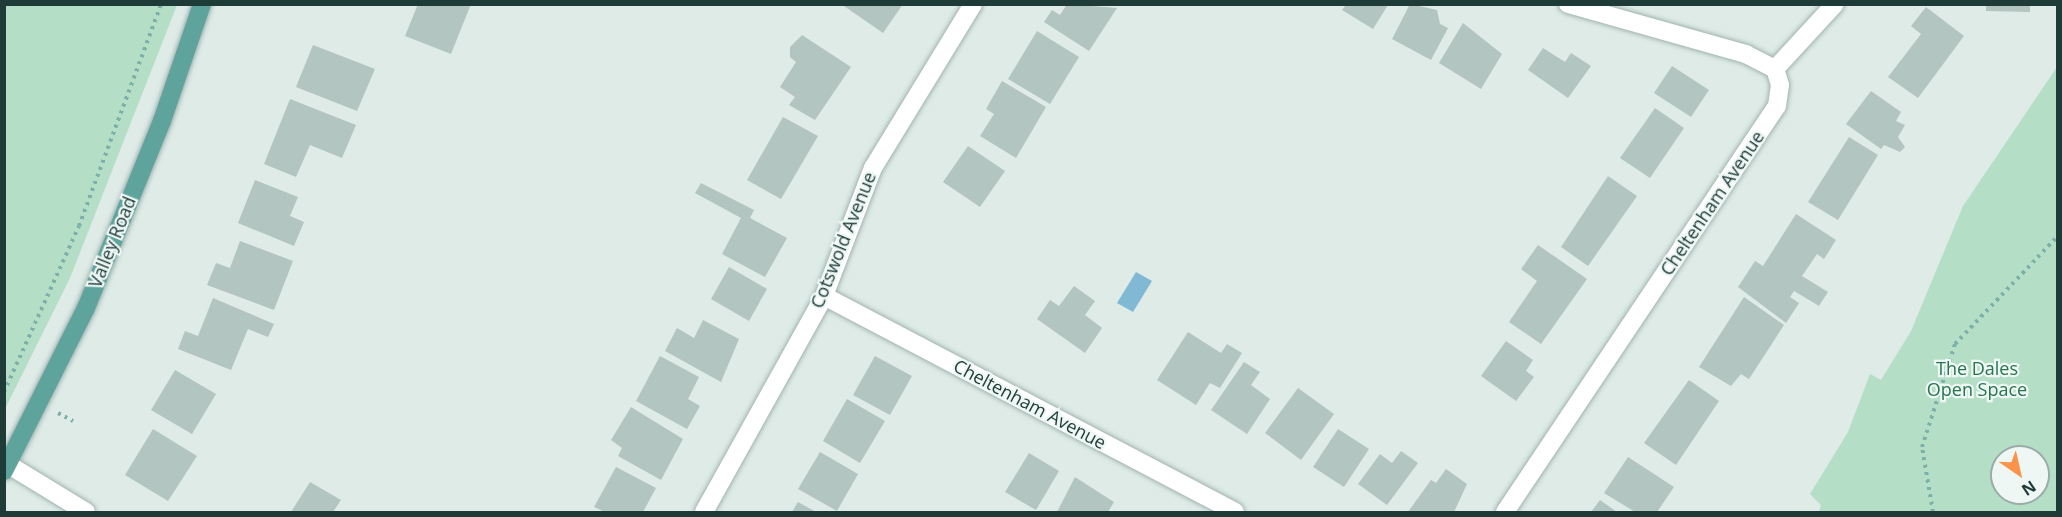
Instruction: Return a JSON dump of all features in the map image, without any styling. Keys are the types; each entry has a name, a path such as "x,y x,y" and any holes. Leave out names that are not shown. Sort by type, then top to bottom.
{"main road":[{"name":"Valley Road","path":"6,466 86,308 162,121 202,4"}],"street":[{"name":"Cotswold Avenue","path":"704,513 824,296 873,168 974,4"},
{"path":"1568,4 1746,54 1775,69 1835,4"},
{"name":"Cheltenham Avenue","path":"1505,513 1777,106 1780,85 1775,69"},
{"name":"Cheltenham Avenue","path":"824,296 1236,513"},
{"path":"6,466 86,513"}],"path":[{"path":"4,392 79,225 161,4"},
{"path":"1933,513 1922,447 1954,344 2058,236"}],"green space":[{"path":"5,4 177,5 70,278 5,409"},
{"name":"The Dales Open Space","path":"2057,67 2057,512 1819,512 1821,505 1810,494 1848,432 1870,374 1881,380 1911,331 1963,206"}],"water":[{"path":"1136,272 1152,281 1133,312 1117,303"}],"building":[{"path":"418,4 471,4 451,54 405,36"},
{"path":"841,4 903,4 883,33"},
{"path":"1067,4 1117,8 1089,51 1044,22 1052,10 1060,15"},
{"path":"1410,4 1437,10 1440,24 1448,28 1431,60 1392,39"},
{"path":"1346,5 1388,5 1373,29 1342,10"},
{"path":"1986,5 2030,5 2030,12 1986,11"},
{"path":"1926,7 1964,36 1918,98 1888,77 1921,34 1911,26"},
{"path":"1463,23 1502,54 1481,89 1439,63"},
{"path":"1037,31 1079,57 1050,104 1008,79"},
{"path":"802,35 851,67 815,120 789,105 795,97 780,87 796,62 790,57 790,47"},
{"path":"313,45 375,69 357,111 296,87"},
{"path":"1543,48 1565,62 1571,53 1591,66 1568,98 1528,70"},
{"path":"1672,66 1709,90 1691,117 1654,93"},
{"path":"1002,81 1046,107 1016,158 980,136 994,114 986,109"},
{"path":"1871,91 1901,112 1896,121 1905,125 1898,137 1905,147 1900,152 1884,145 1881,149 1846,124"},
{"path":"290,99 356,125 342,158 310,145 296,177 264,164"},
{"path":"1655,108 1684,128 1650,178 1620,158"},
{"path":"783,117 818,136 781,199 747,180"},
{"path":"1849,137 1878,155 1838,220 1808,202"},
{"path":"968,146 1005,171 980,207 943,182"},
{"path":"1608,176 1637,196 1588,266 1561,247"},
{"path":"255,180 298,197 290,216 304,222 294,246 238,223"},
{"path":"701,183 754,210 750,218 787,238 765,277 722,254 741,218 695,193"},
{"path":"1796,214 1836,240 1824,259 1817,254 1802,276 1828,292 1819,306 1794,291 1790,297 1799,303 1786,323 1738,287 1755,261 1763,266"},
{"path":"240,241 293,261 274,310 207,285 216,263 230,268"},
{"path":"1538,245 1587,279 1541,344 1509,322 1537,281 1521,269"},
{"path":"729,267 767,289 749,321 711,299"},
{"path":"1074,286 1095,301 1085,315 1102,328 1085,353 1037,319 1050,300 1059,306"},
{"path":"1744,297 1784,325 1749,379 1741,374 1731,386 1699,367"},
{"path":"213,298 274,324 268,337 248,329 231,370 178,349 185,331 198,336"},
{"path":"703,320 739,339 721,382 665,351 677,328 694,338"},
{"path":"1188,332 1221,353 1227,344 1242,353 1220,388 1210,383 1196,405 1157,380"},
{"path":"1506,341 1533,360 1526,371 1534,377 1516,401 1481,376"},
{"path":"660,356 699,377 688,399 700,406 687,429 636,401"},
{"path":"875,356 912,376 890,415 853,395"},
{"path":"1244,362 1260,372 1251,385 1270,399 1247,434 1211,410"},
{"path":"175,370 216,394 192,434 151,410"},
{"path":"1689,380 1719,401 1676,465 1644,443"},
{"path":"1298,388 1334,414 1301,460 1265,433"},
{"path":"847,399 885,421 860,463 823,441"},
{"path":"631,407 683,439 661,480 618,456 622,448 611,440"},
{"path":"153,429 197,456 168,501 125,475"},
{"path":"1338,429 1369,449 1344,487 1313,467"},
{"path":"1401,451 1418,463 1387,505 1358,484 1380,454 1392,463"},
{"path":"820,452 858,474 837,511 798,489"},
{"path":"1029,453 1059,471 1036,510 1005,492"},
{"path":"1628,457 1674,487 1657,512 1635,512 1604,493"},
{"path":"616,467 656,488 643,512 605,512 594,507"},
{"path":"1446,469 1467,484 1454,512 1408,512 1431,480 1436,483"},
{"path":"1075,477 1114,502 1108,512 1057,512"},
{"path":"310,482 341,500 333,512 291,512"},
{"path":"1600,500 1617,512 1591,512"},
{"path":"798,502 816,512 792,512"}]}
